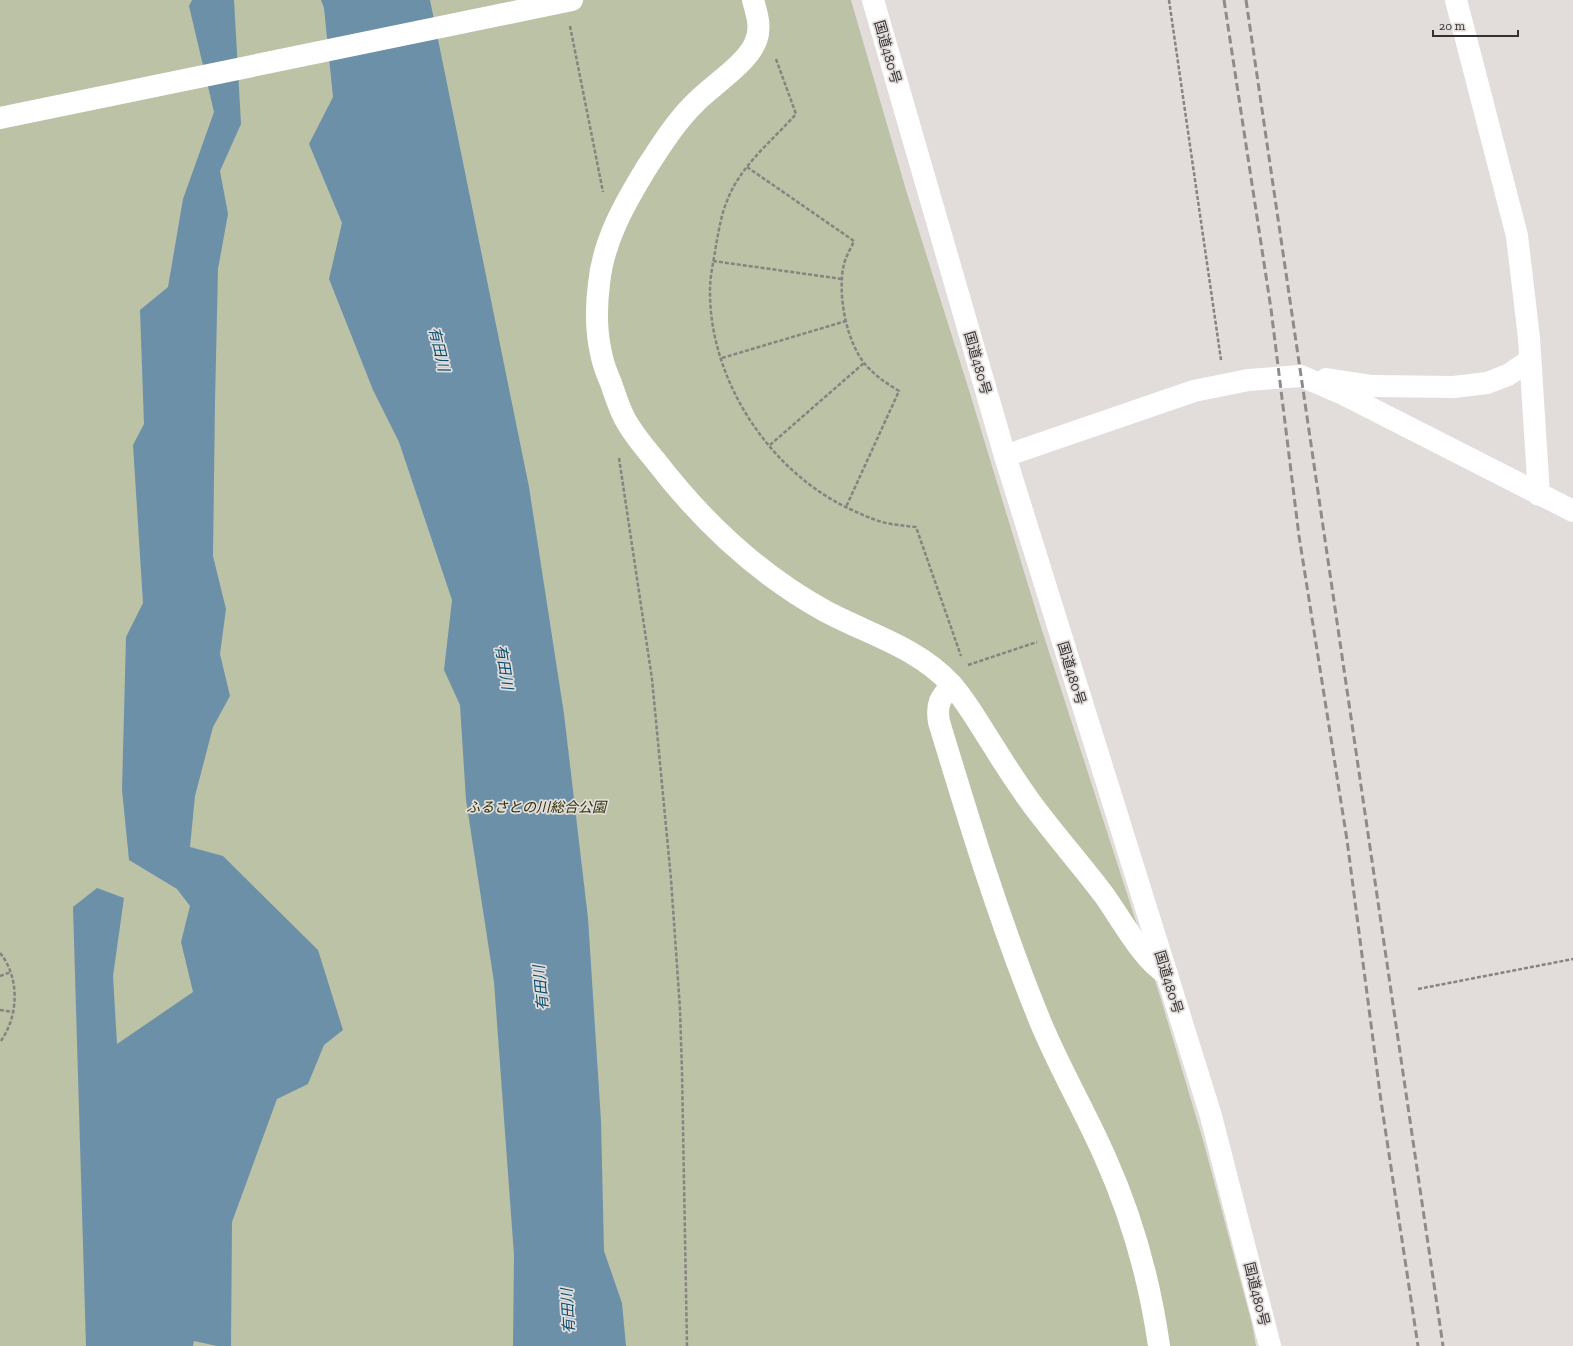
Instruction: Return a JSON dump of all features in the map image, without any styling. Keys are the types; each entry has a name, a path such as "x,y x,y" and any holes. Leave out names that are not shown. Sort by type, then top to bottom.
{"main road":[{"path":"0,118 572,0"},
{"path":"753,0 758,18 758,34 754,46 743,61 695,102 669,134 633,190 611,233 599,280 598,335 601,357 624,417 633,432 688,501 739,551 768,575 796,594 826,611 922,658 952,685 978,721 1029,800 1102,892 1147,956 1160,970 1167,974"},
{"name":"国道480号","path":"874,0 1005,456 1210,1116 1270,1346"},
{"path":"1456,0 1517,236 1529,338 1539,495"},
{"path":"1005,456 1194,391 1248,380 1301,376 1372,386 1454,387 1487,384 1508,375 1530,360"},
{"path":"1301,376 1343,394 1573,511"},
{"path":"952,685 944,693 937,711 985,871 1038,1017 1105,1157 1123,1200 1137,1244 1157,1330 1159,1346"}],"path":[{"path":"1169,0 1225,385"},
{"path":"570,23 604,194"},
{"path":"774,55 796,114 747,167 735,183 727,200 721,218 713,261 710,290 716,337 736,395 747,417 786,465 805,482 832,501 865,516 886,523 916,527 961,658 962,667 959,676 952,685"},
{"path":"747,167 854,241 844,264 842,279 842,300 846,321 854,344 864,363 885,383 899,391 846,507"},
{"path":"713,261 842,279"},
{"path":"722,358 846,321"},
{"path":"770,445 864,363"},
{"path":"619,453 657,725 676,949 682,1072 687,1346"},
{"path":"977,662 1040,641"},
{"path":"0,953 11,972 15,1001 7,1031 0,1042"},
{"path":"1418,989 1573,959"},
{"path":"0,976 11,972"},
{"path":"0,1010 13,1012"}],"green space":[{"name":"ふるさとの川総合公園","path":"0,0 851,0 906,190 1039,621 1160,996 1203,1140 1252,1324 1256,1346 0,1346"}],"water":[{"path":"192,0 234,0 241,124 220,171 228,214 218,269 215,402 213,556 226,609 220,654 230,696 213,727 195,796 190,847 223,856 318,950 343,1030 324,1045 308,1084 277,1099 232,1222 231,1346 217,1346 194,1341 193,1346 86,1346 73,907 97,888 124,898 113,976 117,1044 193,992 181,942 190,906 177,889 129,860 122,790 126,637 143,603 133,445 144,424 140,310 168,287 183,199 214,112 189,6"},
{"name":"有田川","path":"321,0 430,0 529,487 564,714 588,918 601,1121 604,1251 622,1303 626,1346 513,1346 514,1255 494,982 466,800 460,705 444,670 452,600 399,442 373,390 329,279 342,223 309,144 333,97 324,8"}],"railway":[{"path":"1224,0 1271,309 1299,536 1347,840 1381,1101 1418,1346"},
{"path":"1246,0 1443,1346"}]}
